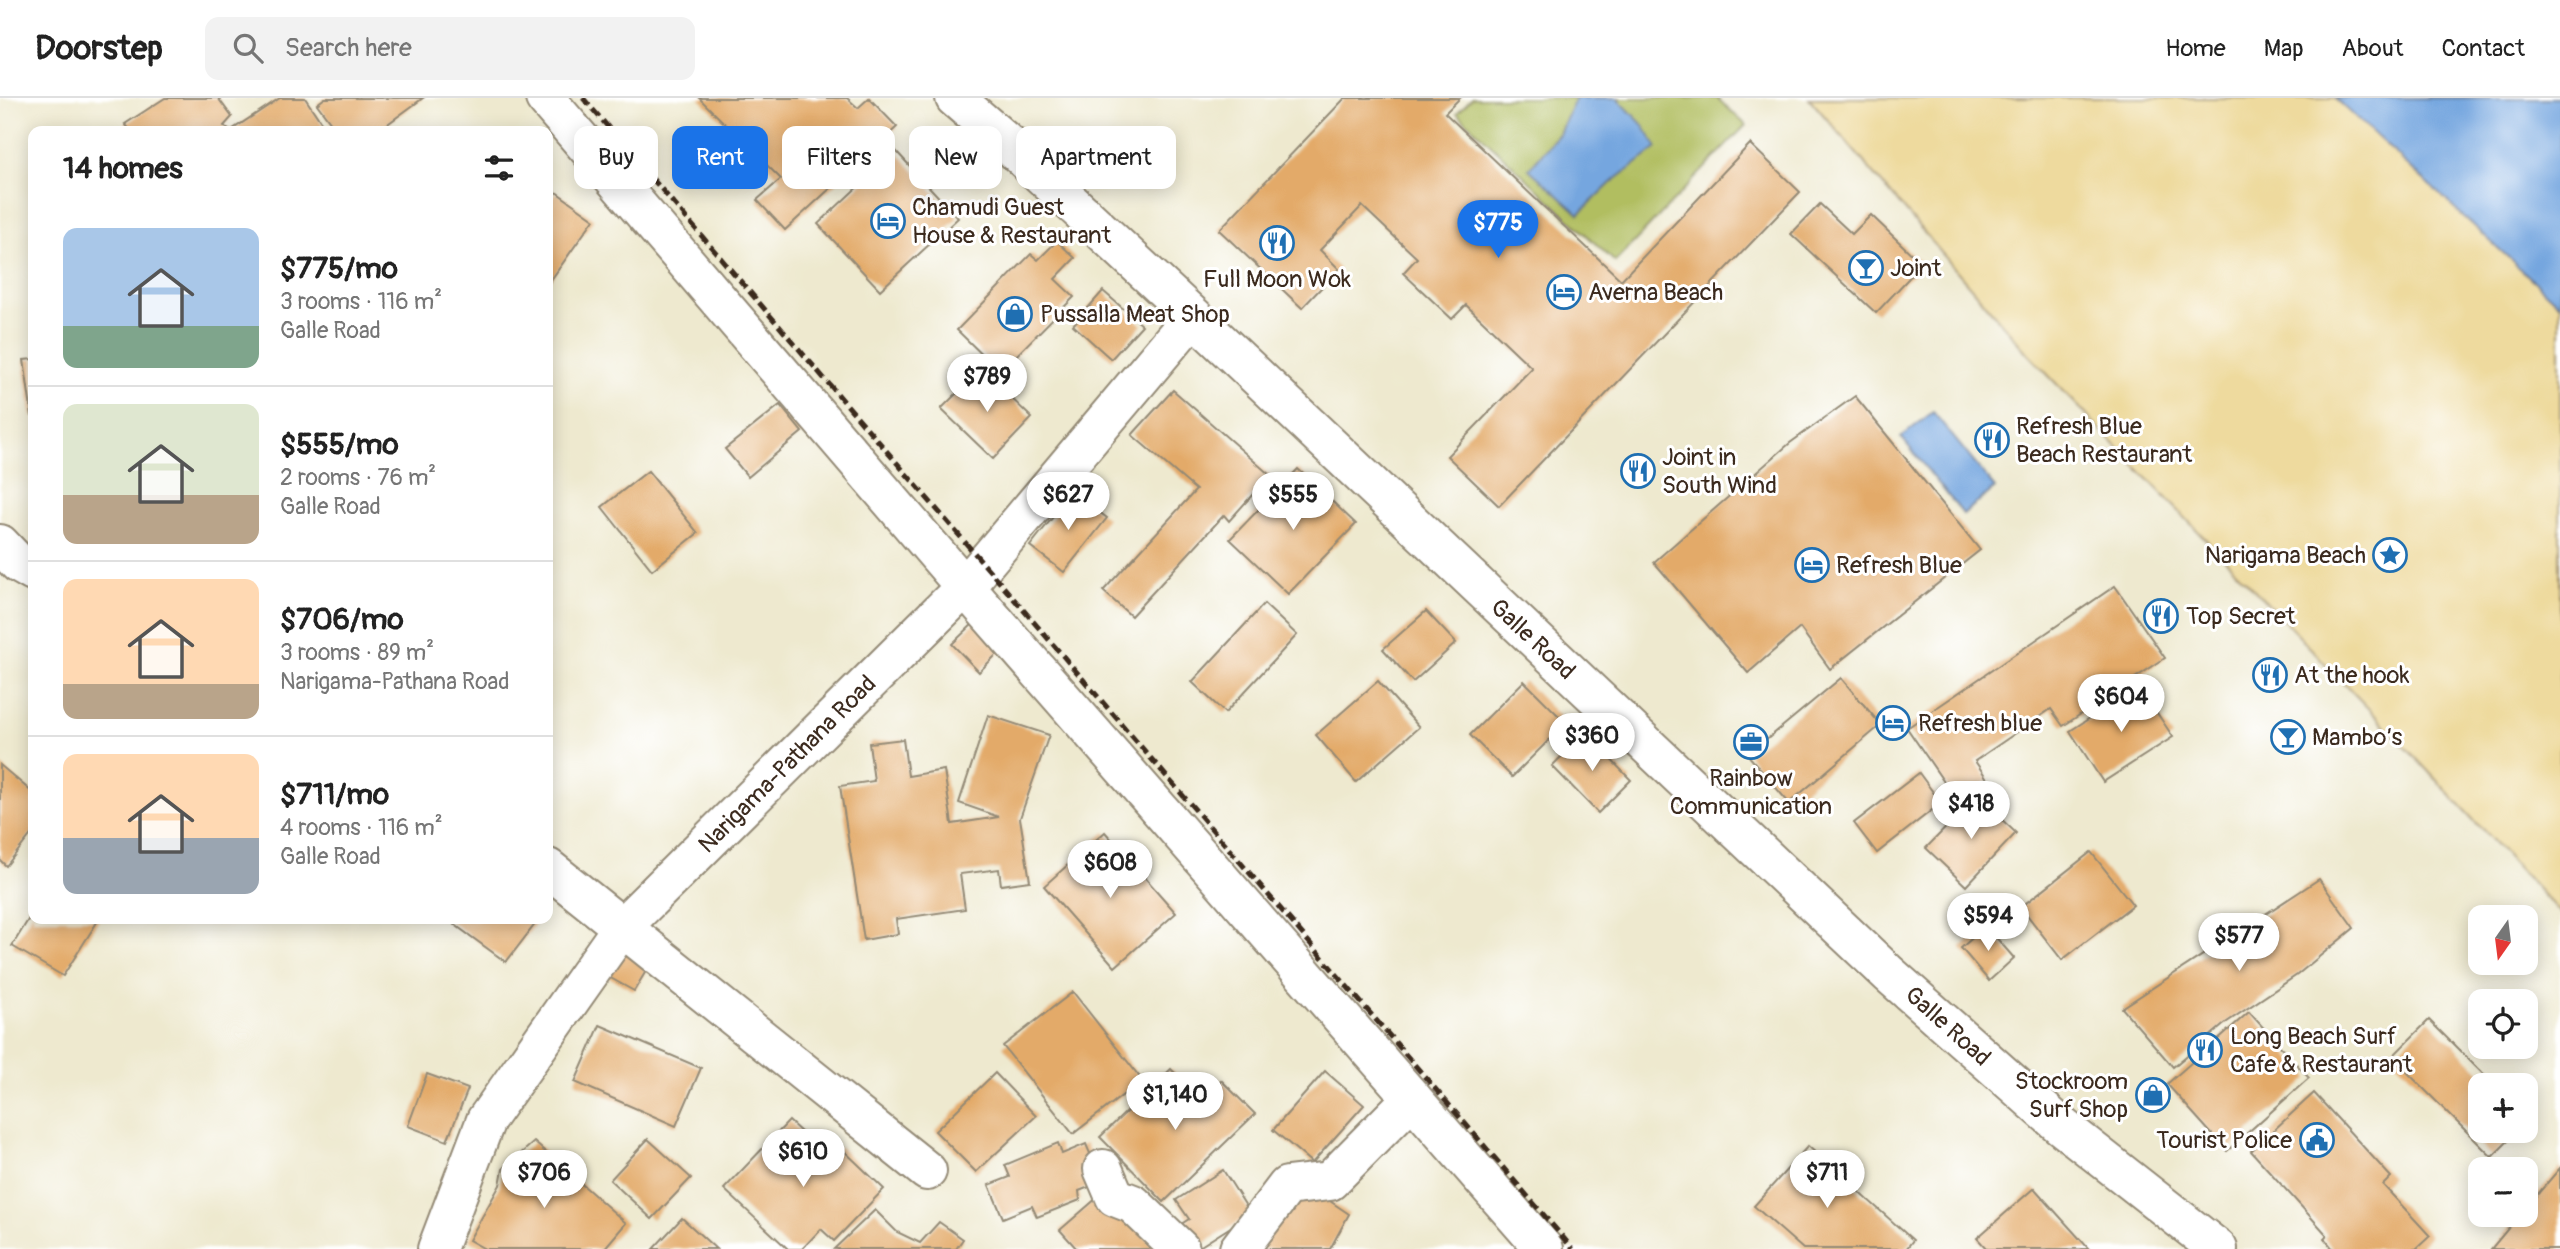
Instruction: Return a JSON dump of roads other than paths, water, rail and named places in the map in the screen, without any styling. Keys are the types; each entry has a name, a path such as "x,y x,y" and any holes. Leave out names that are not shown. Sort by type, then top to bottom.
{"main road":[{"path":"545,98 965,587 1544,1249"},
{"name":"Galle Road","path":"955,98 1193,316 1889,974 2060,1125 2218,1249"},
{"name":"Narigama-Pathana Road","path":"446,1245 486,1120 622,927 965,587 1193,316"},
{"path":"0,544 19,565 28,570"},
{"path":"553,872 927,1171"},
{"path":"1239,1249 1287,1186 1330,1181 1412,1098"},
{"path":"1103,1169 1115,1197 1133,1204 1180,1249"}],"water":[{"path":"1576,98 1617,98 1642,124 1657,148 1611,183 1579,214 1529,169 1559,134"},
{"path":"2335,98 2560,98 2560,305"},
{"path":"1933,412 1995,488 1963,514 1901,437"}],"railway":[{"path":"583,98 1573,1249"}],"place":[{"name":"Chamudi Guest House & Restaurant","path":"888,221"},
{"name":"Full Moon Wok","path":"1277,243"},
{"name":"Joint","path":"1866,268"},
{"name":"Averna Beach","path":"1564,292"},
{"name":"Pussalla Meat Shop","path":"1015,314"},
{"name":"Refresh Blue Beach Restaurant","path":"1992,440"},
{"name":"Joint in South Wind","path":"1638,471"},
{"name":"Narigama Beach","path":"2390,555"},
{"name":"Refresh Blue","path":"1812,565"},
{"name":"Top Secret","path":"2161,616"},
{"name":"At the hook","path":"2270,675"},
{"name":"Refresh blue","path":"1893,723"},
{"name":"Mambo’s","path":"2288,737"},
{"name":"Rainbow Communication","path":"1751,742"},
{"name":"Long Beach Surf Cafe & Restaurant","path":"2205,1050"},
{"name":"Stockroom Surf Shop","path":"2153,1095"},
{"name":"Tourist Police","path":"2317,1140"}]}
